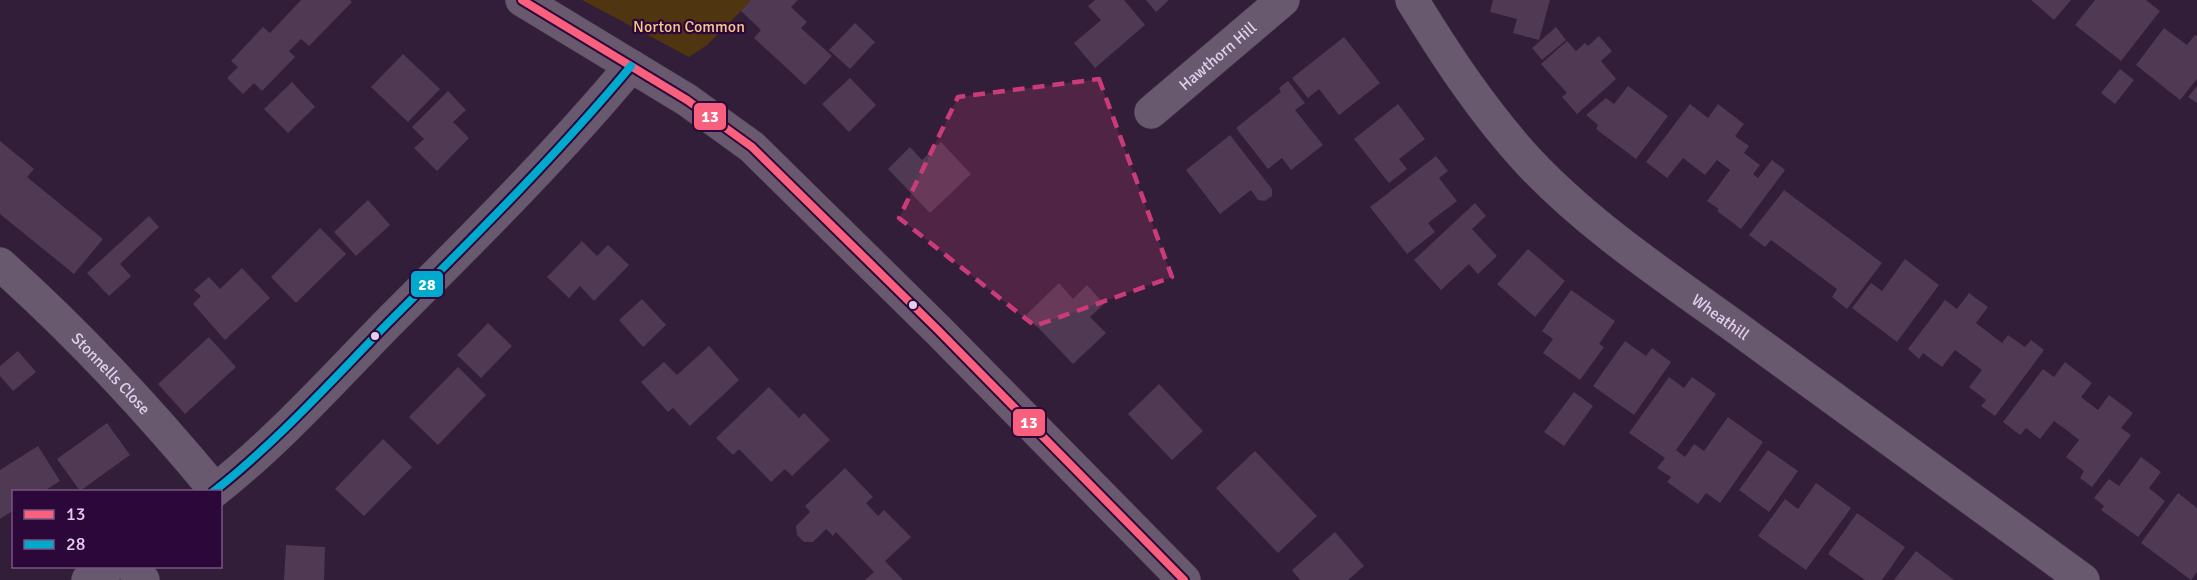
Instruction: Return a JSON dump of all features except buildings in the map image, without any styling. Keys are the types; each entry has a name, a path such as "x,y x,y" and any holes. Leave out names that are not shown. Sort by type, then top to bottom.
{"street":[{"path":"522,0 687,100 752,147 938,330 1184,580"},
{"name":"Hawthorn Hill","path":"1151,111 1283,0"},
{"name":"Wheathill","path":"1412,0 1442,50 1493,120 1530,163 1570,201 1659,271 2083,580"},
{"path":"215,490 263,450 529,180 581,126 631,66"},
{"name":"Stonnells Close","path":"0,264 78,338 133,396 213,490"},
{"path":"88,580 108,568"},
{"path":"132,568 143,580"}],"highlighted area":[{"path":"1099,79 1172,277 1035,326 899,218 958,97"}],"green space":[{"name":"Norton Common","path":"582,0 752,0 707,45 689,57"}],"transit line":[{"name":"13","path":"522,0 687,100 752,147 938,330 1184,580"},
{"name":"28","path":"215,490 283,431 483,228 544,164 631,66"}]}
